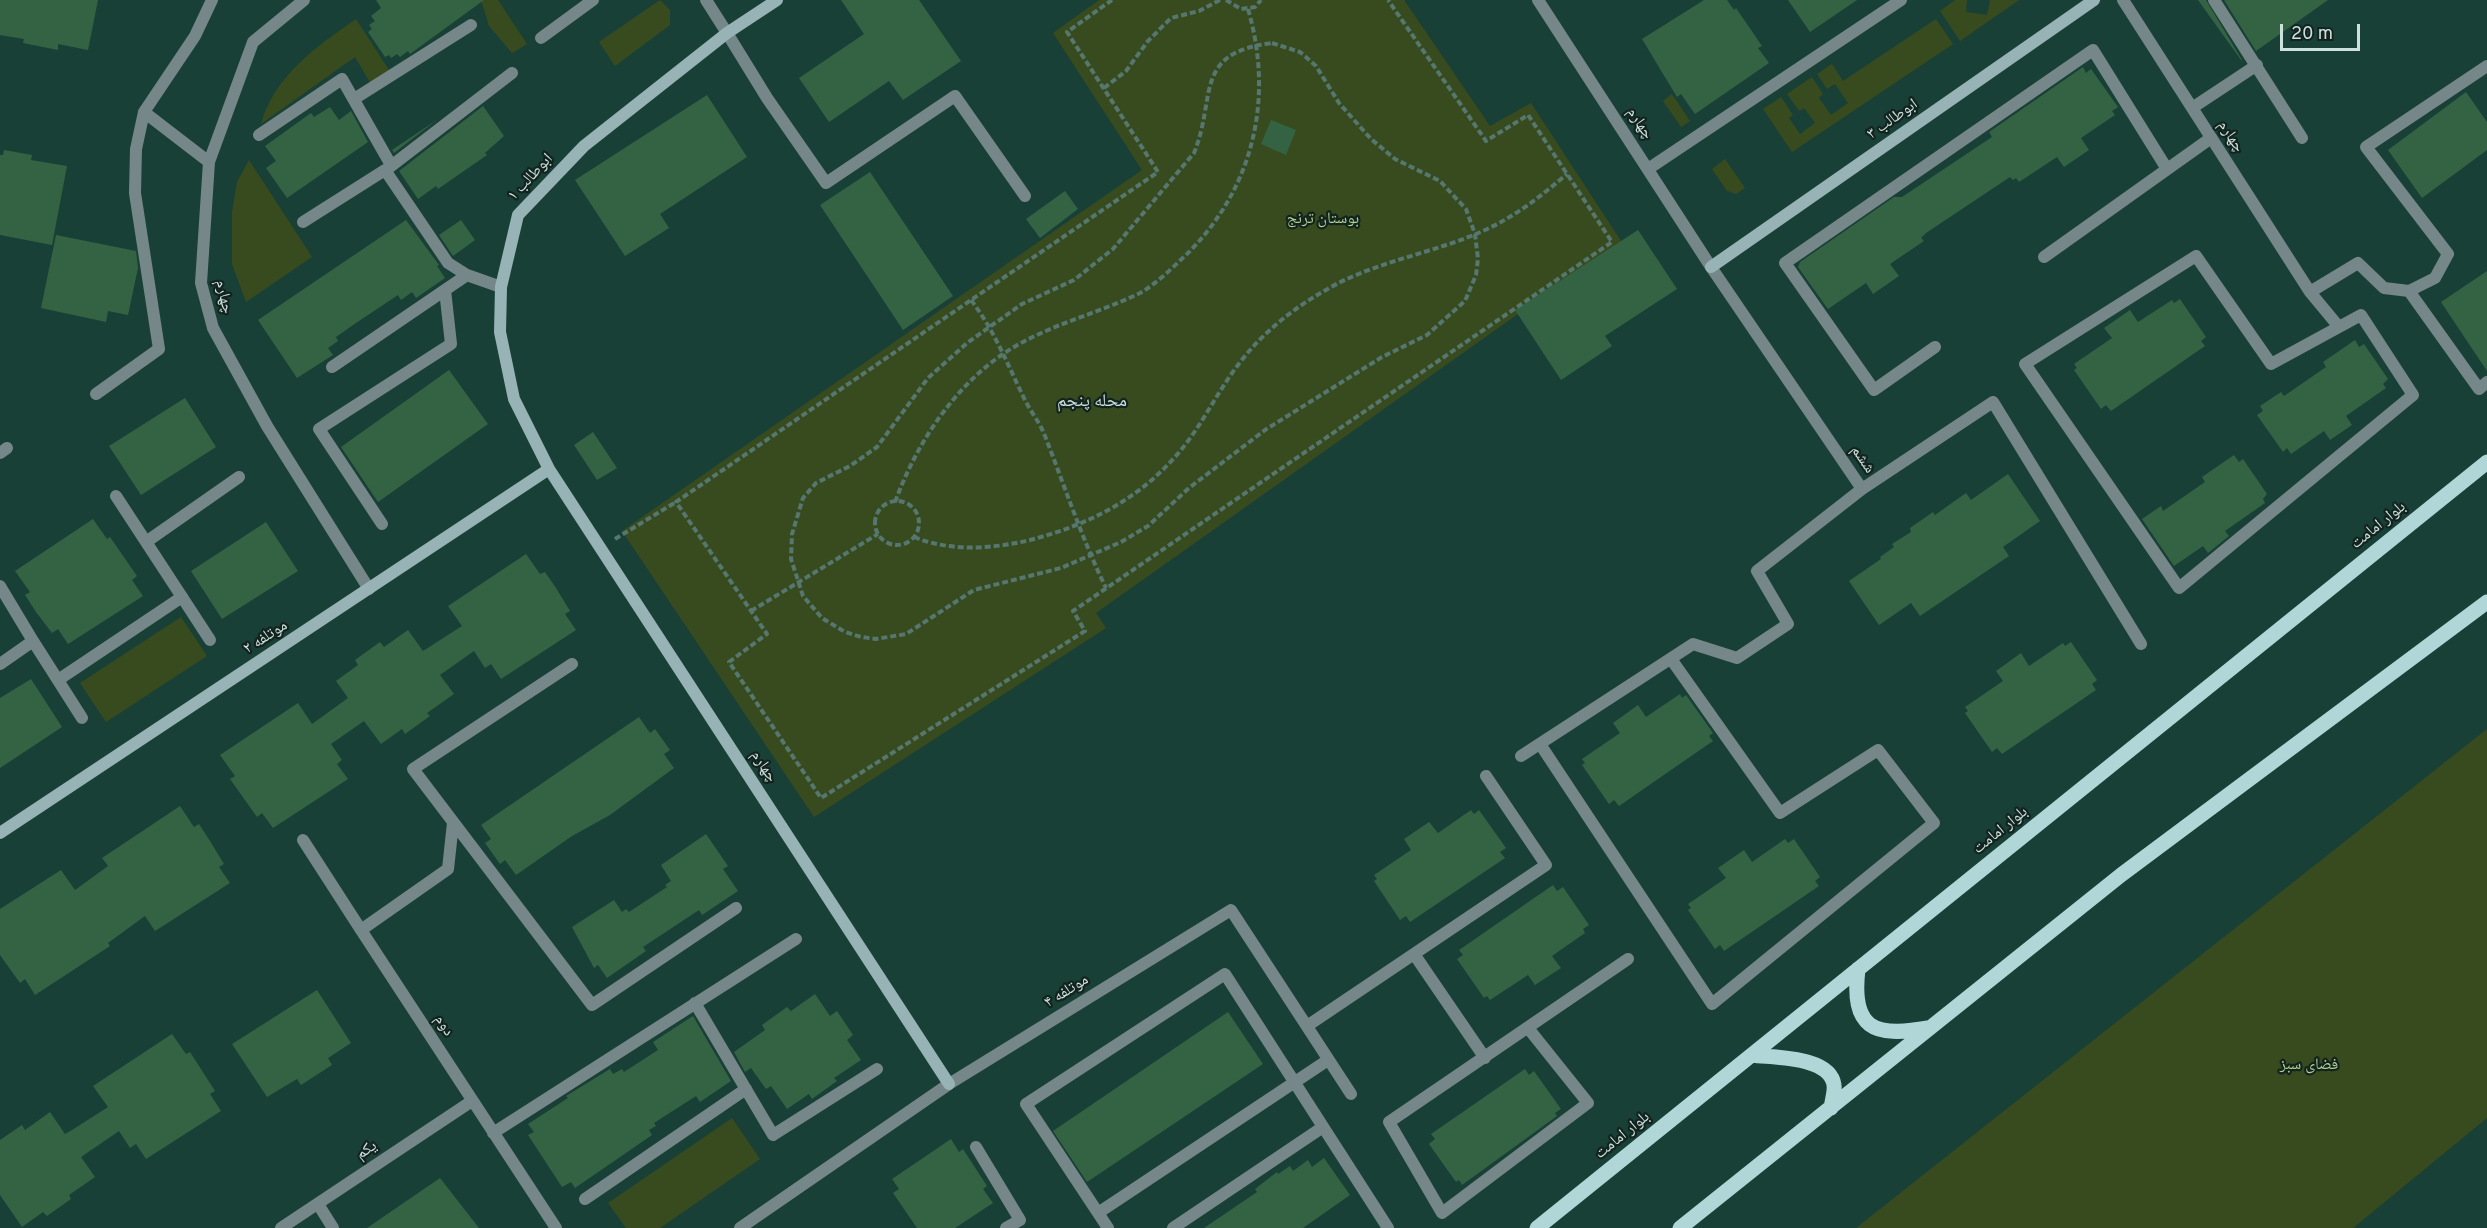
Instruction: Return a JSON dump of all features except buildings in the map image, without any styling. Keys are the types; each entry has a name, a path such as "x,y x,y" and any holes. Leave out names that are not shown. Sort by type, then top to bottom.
{"main road":[{"name":"بلوار امامت","path":"1537,1228 2487,462"},
{"path":"1680,1228 2121,875 2487,602"},
{"path":"1858,969 1855,992 1858,1011 1871,1026 1890,1031 1931,1027"},
{"path":"1752,1055 1812,1063 1825,1068 1834,1084 1831,1108"}],"street":[{"path":"96,394 159,349 135,193 136,149 144,112 195,36 212,0"},
{"name":"چهارم","path":"304,0 253,42 209,162 201,284 213,328 267,426 369,590"},
{"path":"541,39 594,0"},
{"path":"706,0 767,98 826,183 955,96 1025,196"},
{"name":"ابوطالب ۱","path":"549,469 514,399 500,332 501,287 518,215 584,146 727,33 777,0"},
{"name":"چهارم","path":"1538,0 1712,267"},
{"path":"1648,169 1901,0"},
{"name":"ابوطالب ۳","path":"1712,267 2094,0"},
{"name":"چهارم","path":"2123,0 2310,292 2339,327"},
{"path":"2214,0 2302,138"},
{"path":"354,99 471,25"},
{"path":"1935,347 1874,390 1785,263 2093,50 2167,169"},
{"path":"2192,108 2257,65"},
{"path":"2310,292 2358,263 2384,288 2409,291 2435,278 2448,254 2366,147 2487,66"},
{"path":"303,222 388,168 512,73"},
{"path":"259,135 342,79 388,168 448,264 467,275 501,287"},
{"path":"144,112 209,162"},
{"path":"2044,257 2211,138"},
{"path":"2196,256 2271,364 2339,327 2361,315 2413,395 2179,588 2025,364 2196,256"},
{"name":"ششم","path":"1671,659 1693,644 1737,658 1788,624 1757,571 1862,489 1712,267"},
{"path":"332,367 467,275"},
{"path":"382,524 319,429 451,344 446,290"},
{"path":"2409,291 2479,388 2487,382"},
{"path":"1862,489 1993,402 2141,644"},
{"name":"چهارم","path":"549,469 949,1084"},
{"name":"موتلفه ۲","path":"0,833 549,469"},
{"path":"146,542 239,477"},
{"path":"116,496 210,640"},
{"path":"0,586 82,718"},
{"path":"58,680 182,597"},
{"path":"0,664 33,641"},
{"path":"1521,756 1671,659 1780,813 1878,750 1934,823 1712,1004 1540,744"},
{"path":"572,664 413,769 592,1005 736,908"},
{"path":"1307,1026 1546,865 1486,776"},
{"path":"361,930 448,869 453,823"},
{"name":"دوم","path":"303,840 556,1228"},
{"name":"موتلفه ۴","path":"740,1228 949,1084 1231,910 1351,1094"},
{"path":"493,1133 796,939"},
{"path":"1414,954 1485,1058"},
{"path":"1528,1028 1588,1103 1442,1213 1389,1122 1628,959"},
{"path":"1108,1228 1026,1104 1225,974 1388,1228"},
{"path":"695,1003 773,1135 877,1069"},
{"path":"1098,1214 1328,1060"},
{"path":"585,1199 746,1089"},
{"name":"یکم","path":"281,1228 472,1101"},
{"path":"1173,1228 1323,1127"},
{"path":"976,1147 1020,1220 1006,1228"},
{"path":"318,1204 333,1228"}],"path":[{"path":"601,548 676,502 1158,172 1067,32 1112,0"},
{"path":"1104,88 1126,71 1148,41 1171,18 1199,11 1220,0"},
{"path":"1226,0 1234,8 1248,9 1261,0"},
{"path":"676,502 767,634 729,662 820,798 1085,631 1073,611 1612,242 1528,115 1486,141 1388,0"},
{"path":"895,502 929,431 974,378 1003,354 1067,321 1142,292 1172,268 1212,226 1232,198 1245,167 1260,96 1256,45 1248,9"},
{"path":"1256,45 1284,45 1300,52 1316,66 1339,103 1371,139 1395,159 1430,174 1448,187 1466,208 1475,234 1478,259 1471,289 1465,301 1427,335 1382,357 1301,405 1225,460 1136,535 1061,568 974,590 906,634 892,638 861,637 834,626 813,610 797,583 791,559 792,534 803,498 816,483 850,466 877,447 928,378 990,325 1022,303 1074,280 1113,249 1194,153 1199,141 1210,82 1216,69 1228,56 1256,45"},
{"path":"914,537 931,544 964,548 1023,542 1076,525 1124,502 1174,458 1198,428 1238,365 1265,334 1291,312 1325,290 1367,270 1475,234 1509,218 1567,174"},
{"path":"971,300 990,325 1029,411 1045,434 1050,455 1071,500 1076,525 1106,588"},
{"path":"895,502 909,505 918,516 919,524 914,537 908,542 895,545 882,539 876,527 878,513 888,504 895,502"},
{"path":"751,611 878,534"}],"green space":[{"path":"481,0 498,0 527,44 512,53 489,26"},
{"path":"660,0 670,10 670,25 615,66 599,42"},
{"name":"بوستان ترنج","path":"1099,0 1404,0 1490,126 1531,103 1621,241 1096,613 1106,628 814,817 622,531 1142,170 1053,33"},
{"path":"1955,0 1967,0 1966,12 1987,15 1990,0 2019,0 1960,41 1940,11"},
{"path":"356,19 389,70 371,84 355,57 261,124 267,107 287,77 326,40"},
{"path":"1936,19 1953,44 1792,152 1763,109 1781,97 1793,115 1789,118 1800,134 1815,123 1804,108 1799,111 1787,94 1812,77 1823,94 1819,98 1831,115 1848,103 1835,84 1827,89 1817,74 1832,64 1843,81"},
{"path":"1672,94 1690,121 1681,127 1663,101"},
{"path":"1725,159 1745,188 1736,194 1727,191 1712,169"},
{"path":"249,160 312,257 246,302 232,264 232,213 237,182"},
{"path":"181,617 207,656 106,722 80,683"},
{"name":"فضای سبز","path":"2487,729 2487,1118 2353,1228 1856,1228"},
{"path":"732,1118 760,1159 660,1228 626,1228 608,1203"}],"district":[{"name":"محله پنجم","path":"1092,402"}]}
